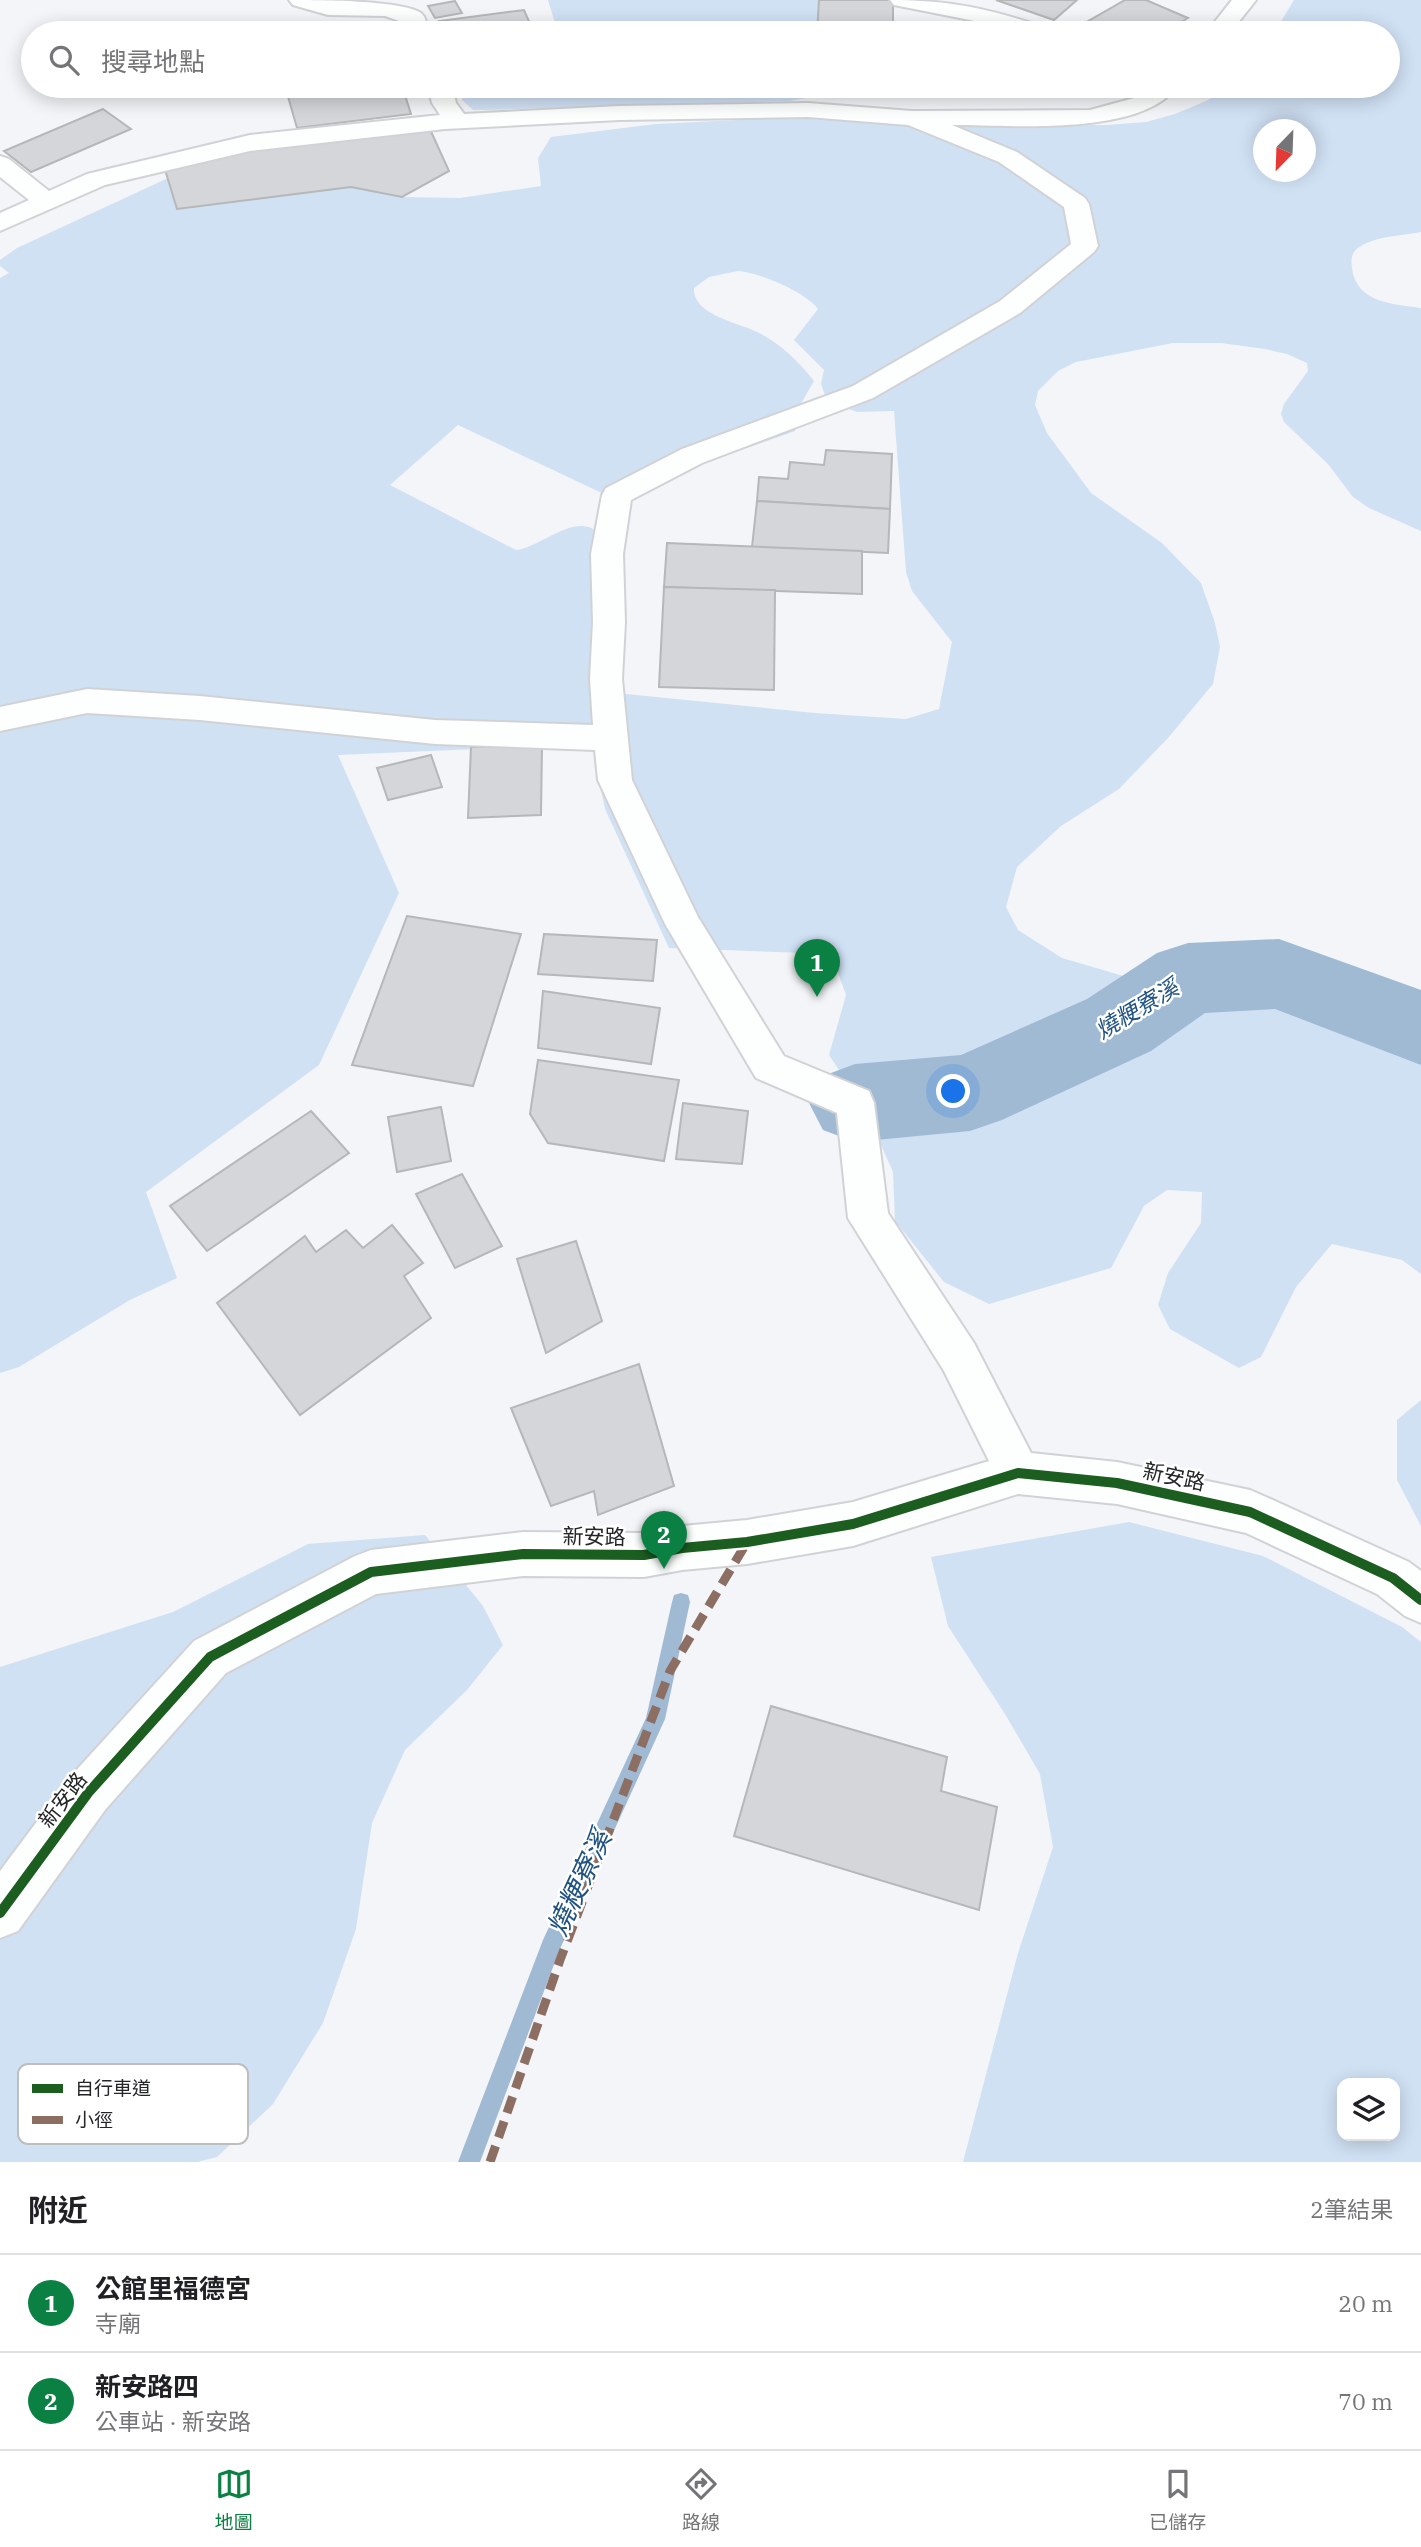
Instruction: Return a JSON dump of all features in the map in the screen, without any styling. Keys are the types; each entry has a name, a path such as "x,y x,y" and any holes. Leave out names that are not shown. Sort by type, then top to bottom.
{"street":[{"path":"301,0 329,8 359,7 408,13 414,21"},
{"path":"902,0 1004,21"},
{"path":"1227,21 1244,0"},
{"path":"443,98 457,121"},
{"path":"0,223 96,179 250,143 457,121 620,113 808,110 912,118 1091,117 1147,102 1152,98"},
{"path":"912,118 1008,157 1076,204 1085,246 1010,307 863,392 692,456 617,495 607,554 609,622 606,679 615,780 683,925 770,1067 855,1103 868,1218 959,1357 1018,1473"},
{"path":"0,164 47,202"},
{"path":"0,719 88,701 200,708 435,732 611,738"},
{"name":"新安路","path":"0,1913 88,1793 210,1657 372,1572 523,1554 663,1552 747,1542 853,1524 1018,1473 1117,1483 1250,1512 1393,1578 1421,1600"}],"shaded area":[{"path":"548,0 844,0 841,21 554,21"},
{"path":"1294,0 1421,0 1421,232 1364,244 1354,252 1352,268 1355,280 1368,295 1388,303 1421,308 1421,531 1369,508 1353,497 1328,464 1284,422 1281,414 1284,404 1308,371 1307,363 1287,354 1221,343 1173,343 1076,362 1058,371 1038,391 1035,405 1047,433 1091,493 1162,543 1201,583 1220,647 1213,684 1168,738 1119,789 1061,826 1017,867 1006,907 1018,930 1062,958 1161,987 1342,1001 1421,1028 1421,1274 1402,1260 1332,1244 1296,1287 1261,1357 1239,1368 1170,1329 1158,1305 1168,1273 1201,1223 1202,1192 1167,1190 1144,1206 1111,1268 989,1304 944,1282 895,1221 893,1172 865,1109 829,1055 846,995 836,967 806,953 669,948 605,809 592,744 338,755 399,893 319,1065 146,1192 177,1278 130,1300 19,1367 0,1373 0,278 9,273 0,266 0,260 17,248 168,178 178,209 351,187 402,197 460,198 541,186 538,158 551,137 656,124 780,118 961,124 1107,125 1146,122 1175,114 1211,98 1400,98 1400,21 1281,21","holes":["738,271 757,275 803,296 818,309 794,340 824,370 821,384 827,401 857,412 894,411 906,572 912,591 952,642 939,709 906,719 815,713 626,694 594,684 598,533 589,527 569,528 516,550 390,485 458,425 623,503 693,467 795,431 799,407 814,381 797,361 776,343 753,330 709,312 696,298 694,288 709,277"]},
{"path":"805,98 790,101 473,110 462,100"},
{"path":"1421,1400 1421,1526 1397,1480 1397,1420"},
{"path":"1129,1522 1263,1556 1402,1627 1421,1642 1421,2162 963,2162 1018,1953 1053,1847 1040,1774 948,1626 931,1557"},
{"path":"425,1535 483,1606 503,1645 467,1690 405,1750 372,1823 356,1929 323,2023 273,2104 248,2128 248,2064 18,2064 18,2144 231,2144 217,2157 197,2162 0,2162 0,1667 173,1612 308,1544"}],"building":[{"path":"819,0 893,0 893,21 818,21"},
{"path":"996,0 1077,0 1054,20"},
{"path":"1125,0 1146,0 1188,18 1183,21 1088,21"},
{"path":"455,1 462,13 435,18 428,6"},
{"path":"524,10 529,21 439,21"},
{"path":"288,98 406,98 411,114 297,128"},
{"path":"103,109 131,129 31,172 4,151"},
{"path":"429,127 449,171 402,197 351,187 177,209 163,163 304,138"},
{"path":"826,450 892,454 890,509 757,501 759,477 788,479 790,462 824,465"},
{"path":"757,501 890,509 888,553 752,547"},
{"path":"667,543 862,551 862,594 664,587"},
{"path":"664,587 775,590 774,690 659,687"},
{"path":"542,745 541,815 468,818 471,747"},
{"path":"431,755 442,787 388,800 377,768"},
{"path":"407,916 521,934 473,1086 352,1065"},
{"path":"544,934 657,940 653,981 538,974"},
{"path":"543,991 660,1008 651,1064 538,1048"},
{"path":"538,1060 679,1080 664,1161 548,1143 530,1114"},
{"path":"683,1103 748,1111 742,1164 676,1159"},
{"path":"441,1107 451,1161 397,1172 388,1117"},
{"path":"311,1111 349,1153 207,1251 170,1206"},
{"path":"462,1174 502,1246 455,1268 416,1194"},
{"path":"392,1225 423,1263 404,1276 431,1318 300,1415 217,1303 305,1236 316,1252 346,1230 363,1248"},
{"path":"576,1241 602,1321 546,1353 517,1259"},
{"path":"639,1364 674,1486 598,1515 594,1491 551,1506 511,1408"},
{"path":"771,1706 947,1757 941,1791 997,1807 979,1910 734,1836"}],"waterway":[{"name":"燒粳寮溪","path":"855,1103 970,1093 1119,1025 1188,978 1279,974 1421,1028"},
{"name":"燒粳寮溪","path":"469,2162 550,1947 655,1719 681,1602"}],"marked path":[{"path":"490,2162 560,1960 670,1671 747,1542"}],"cycle path":[{"path":"0,1913 88,1793 210,1657 371,1572 523,1554 644,1555 682,1548 747,1542 853,1524 1018,1473 1117,1483 1250,1512 1393,1578 1421,1600"}],"place":[{"name":"公館里福德宮","path":"817,997"},
{"name":"新安路四","path":"664,1569"}]}
